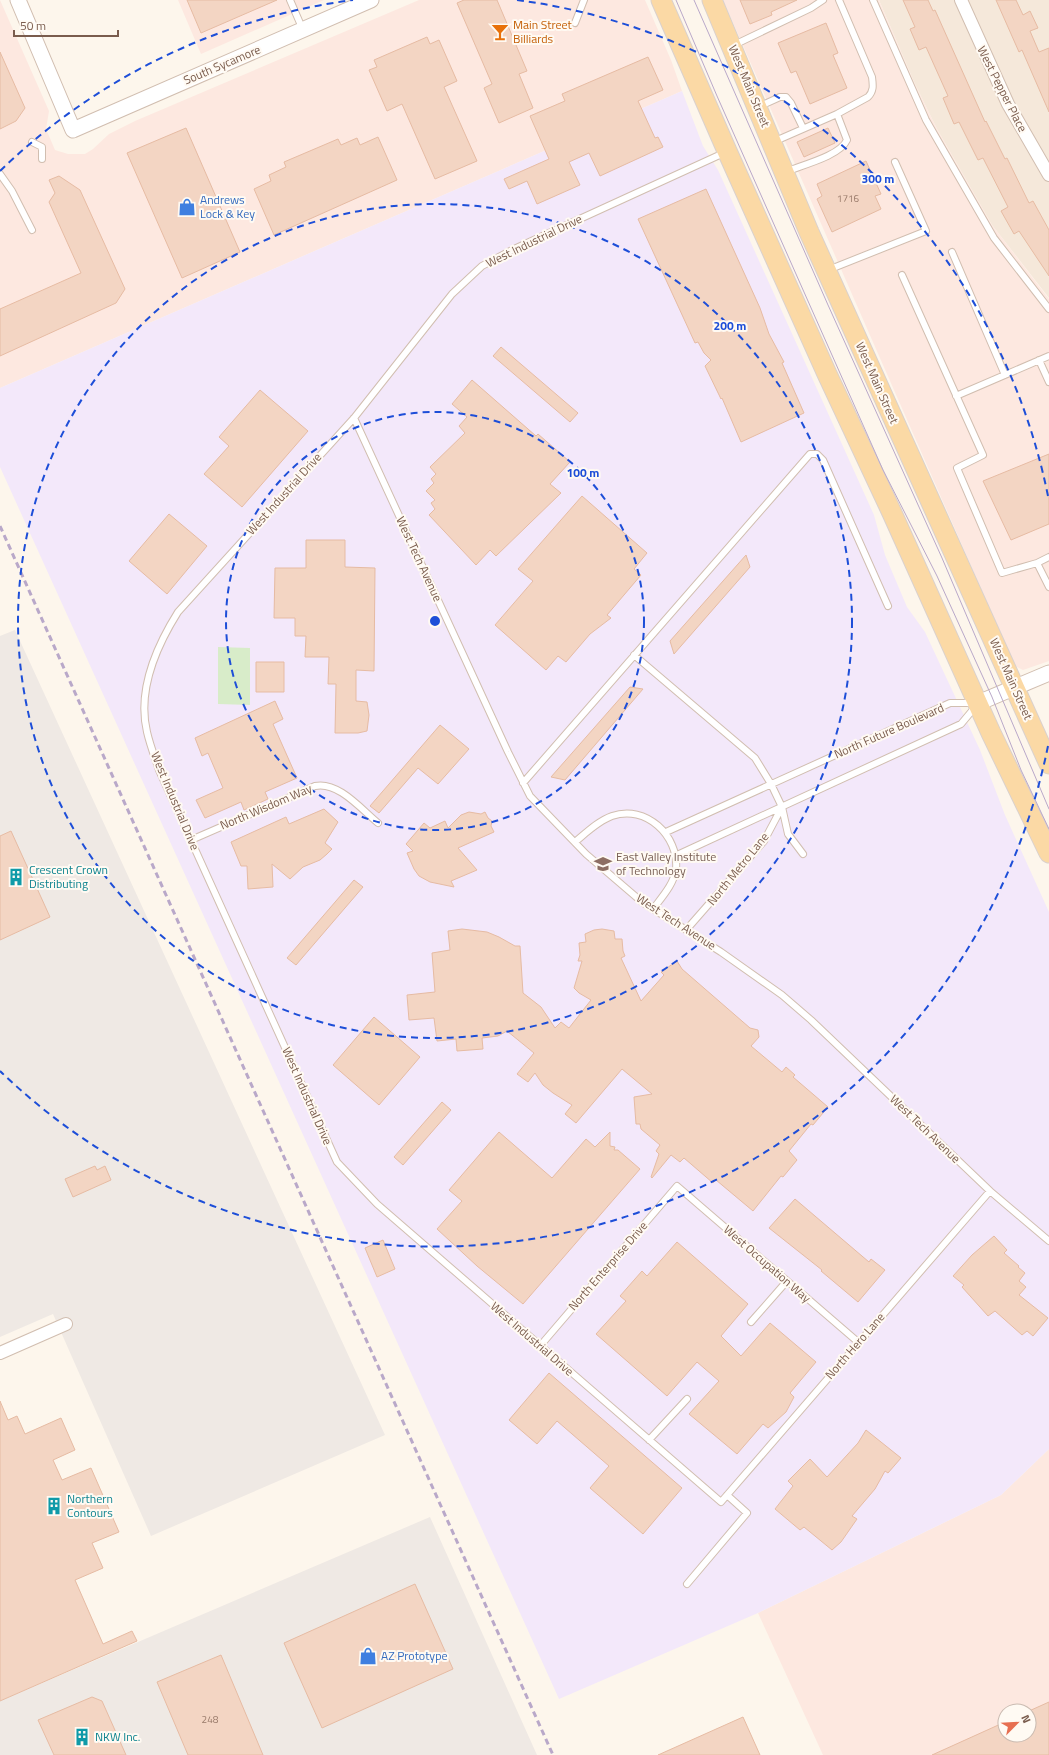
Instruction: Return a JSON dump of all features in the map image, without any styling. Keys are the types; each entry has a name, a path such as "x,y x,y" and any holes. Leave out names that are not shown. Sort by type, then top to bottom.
{"main road":[{"path":"661,0 727,151 978,703 1049,853"},
{"name":"West Main Street","path":"712,0 827,271 1049,764"}],"street":[{"name":"South Sycamore","path":"18,0 73,130 371,0"},
{"name":"West Pepper Place","path":"960,0 1008,104 1049,175"},
{"name":"West Main Street","path":"978,703 1049,673"},
{"path":"0,1353 66,1324"}],"lane":[{"path":"290,0 303,30"},
{"path":"575,23 584,0"},
{"path":"732,46 823,0"},
{"path":"772,142 837,114 868,97 873,88 872,77 868,65 839,0"},
{"path":"873,0 926,120 994,238 1049,309"},
{"path":"758,107 780,97 786,97 791,103 803,128"},
{"path":"784,172 837,151 845,145 847,140 837,114"},
{"path":"32,142 42,147 42,159"},
{"name":"West Industrial Drive","path":"721,1502 377,1204 336,1162 159,770 147,731 144,696 161,641 178,612 354,418 452,294 482,266 512,250 727,151"},
{"path":"827,271 926,231 895,162"},
{"path":"0,174 12,191 32,230"},
{"path":"952,252 1005,375"},
{"path":"902,275 983,455 957,468 1002,573 1037,563 1049,557"},
{"path":"956,396 1049,356"},
{"path":"1039,360 1049,382"},
{"name":"West Tech Avenue","path":"354,418 530,796 586,854 637,897 733,960 793,1005 990,1191 1049,1241"},
{"path":"523,783 810,454 817,454 823,460 888,606"},
{"path":"1037,563 1049,587"},
{"path":"634,655 756,758 782,807 788,834 803,854"},
{"name":"North Future Boulevard","path":"666,832 950,703 978,703"},
{"name":"North Future Boulevard","path":"675,856 961,724 978,703"},
{"name":"North Wisdom Way","path":"191,840 322,784 338,789 378,822"},
{"name":"North Metro Lane","path":"687,929 764,841 782,807"},
{"path":"575,842 600,822 613,816 627,813 641,816 655,822 666,832 675,856 676,870 672,882 653,908"},
{"name":"North Enterprise Drive","path":"540,1346 677,1186"},
{"name":"West Occupation Way","path":"677,1186 858,1342"},
{"name":"North Hero Lane","path":"721,1502 990,1191"},
{"path":"751,1322 787,1281"},
{"path":"649,1440 686,1399"},
{"path":"687,1584 747,1513 726,1495"}],"shaded area":[{"path":"0,0 49,111 46,129 55,150 68,154 85,154 93,149 109,134 135,121 419,0 645,0 671,60 682,91 0,388"},
{"path":"178,0 324,0 201,54"},
{"path":"723,0 879,0 914,82 937,129 992,225 1049,299 1049,661 1023,670 1015,666"},
{"path":"879,0 1049,0 1049,298 992,225 937,129 914,82"},
{"name":"East Valley Institute of Technology","path":"682,91 703,146 718,170 874,515 885,555 907,607 925,632 980,750 1005,815 1049,912 1049,1449 1001,1495 758,1613 559,1699 0,467 0,388"},
{"path":"15,630 385,1435 151,1536 53,1314 0,1337 0,636"},
{"path":"1049,1449 1049,1755 823,1755 758,1613 1001,1495"},
{"path":"430,1517 537,1755 0,1755 0,1701"}],"green space":[{"path":"218,647 250,648 250,705 218,704"}],"building":[{"path":"187,0 277,0 201,33"},
{"path":"464,0 497,0 527,71 519,74 533,108 499,123 484,88 492,84 457,3"},
{"path":"740,0 797,0 771,12 772,15 750,24"},
{"path":"903,0 928,0 933,11 935,10 985,122 986,121 1005,159 1007,158 1029,203 1033,201 1049,230 1049,276 1019,231 1014,234 1001,211 1008,207 983,158 978,160 959,122 954,124 943,98 948,96 926,47 919,50 910,29 915,27"},
{"path":"996,0 1016,0 1023,15 1030,11 1038,28 1030,31 1039,52 1049,48 1049,112 1022,50 1019,52"},
{"path":"826,23 838,53 833,55 847,88 810,104 796,71 791,73 778,43"},
{"path":"427,37 430,44 439,40 457,81 444,87 477,161 435,179 402,104 387,111 369,70 377,67 374,60"},
{"path":"0,52 25,108 16,121 0,129"},
{"path":"648,57 663,90 638,101 655,138 658,137 663,147 600,176 589,153 569,162 580,185 537,204 527,181 509,189 504,179 549,159 530,116 565,101 562,94"},
{"path":"186,128 240,252 182,278 127,153"},
{"path":"828,128 835,143 804,157 797,142"},
{"path":"378,137 397,180 274,235 254,189 271,181 269,175 286,167 284,162 338,139 341,145 357,138 360,145"},
{"path":"866,161 881,194 875,196 881,209 832,232 817,199 822,196 817,184"},
{"path":"59,176 80,190 125,289 116,303 0,356 0,309 81,273 49,202 55,193 49,180"},
{"path":"706,189 760,308 769,334 784,362 782,363 804,413 741,442 722,398 721,399 705,366 711,360 704,353 698,342 695,343 638,219"},
{"path":"501,347 578,413 570,422 493,356"},
{"path":"472,380 536,436 538,434 570,462 550,484 561,493 496,556 490,550 476,565 429,515 435,509 431,503 435,500 426,491 434,483 431,479 436,474 430,467 465,433 459,426 467,417 452,404"},
{"path":"260,390 308,431 242,507 204,474 229,446 219,437"},
{"path":"1049,454 1049,524 1011,540 983,481"},
{"path":"582,496 647,553 634,569 641,575 607,615 611,618 590,634 566,662 558,656 546,670 495,625 533,581 518,569"},
{"path":"169,514 207,546 167,594 129,561"},
{"path":"306,540 345,540 345,567 375,568 374,671 356,670 356,701 367,702 369,715 367,731 358,733 335,733 336,684 328,684 329,657 305,657 306,636 295,636 295,618 274,618 275,568 306,568"},
{"path":"746,555 750,567 674,654 670,641"},
{"path":"256,662 284,662 284,692 256,692"},
{"path":"630,687 643,689 565,780 551,777"},
{"path":"275,701 283,719 273,724 297,778 265,792 268,799 244,810 241,802 205,818 196,800 223,788 208,753 202,756 195,738"},
{"path":"440,725 469,749 438,784 418,768 379,813 370,806"},
{"path":"324,809 338,822 325,843 332,849 320,860 303,867 290,879 272,864 273,887 248,889 247,866 241,866 231,842 286,817 289,824"},
{"path":"469,812 481,814 485,812 488,818 492,821 491,826 494,832 458,848 477,870 451,881 454,887 430,882 419,876 407,853 413,851 406,844 424,823 430,828 445,821 448,828 461,815"},
{"name":"Crescent Crown Distributing","path":"11,831 50,917 0,940 0,836"},
{"path":"354,880 363,887 296,965 287,958"},
{"path":"462,929 487,932 515,946 520,946 523,993 541,1007 555,1028 561,1022 569,1028 591,1000 579,993 574,988 582,961 578,961 580,955 579,943 586,942 585,934 594,930 602,929 614,931 615,939 622,939 625,956 621,958 641,1001 664,975 661,972 677,961 682,969 750,1028 758,1030 759,1037 751,1046 782,1072 786,1067 795,1075 793,1077 828,1107 813,1125 811,1124 789,1151 797,1160 783,1177 781,1176 753,1211 716,1180 713,1183 684,1158 680,1162 671,1155 652,1178 651,1177 659,1154 656,1151 660,1145 641,1129 640,1124 636,1124 634,1097 652,1094 622,1069 576,1123 565,1114 572,1105 543,1085 535,1073 528,1082 517,1074 534,1053 507,1031 498,1036 482,1038 483,1049 457,1051 456,1039 437,1041 434,1018 409,1020 407,995 435,992 432,953 450,950 448,931"},
{"path":"374,1017 420,1057 379,1105 333,1065"},
{"path":"442,1102 451,1110 403,1165 394,1157"},
{"path":"499,1132 552,1178 586,1139 595,1147 610,1132 610,1146 615,1147 614,1150 618,1150 640,1169 523,1304 477,1266 437,1229 462,1201 449,1190"},
{"path":"95,1166 97,1170 105,1166 111,1180 73,1197 65,1179"},
{"path":"795,1199 869,1262 871,1259 885,1270 858,1302 821,1271 822,1270 769,1228"},
{"path":"994,1236 1007,1250 1004,1253 1025,1273 1019,1281 1026,1287 1019,1295 1048,1318 1033,1336 1027,1331 1022,1335 995,1311 988,1316 962,1287 964,1285 953,1276 972,1255"},
{"path":"383,1240 395,1269 377,1277 365,1248"},
{"path":"677,1242 748,1304 721,1336 741,1356 770,1323 816,1362 790,1393 794,1397 786,1412 768,1428 763,1424 737,1454 689,1414 719,1381 697,1362 667,1396 596,1334 626,1301 620,1296 642,1271 647,1276"},
{"path":"549,1373 682,1488 643,1534 590,1488 609,1466 557,1421 537,1444 509,1420"},
{"path":"0,1401 8,1420 17,1416 25,1434 61,1418 75,1450 53,1460 62,1480 91,1468 119,1532 92,1543 103,1568 75,1580 103,1644 132,1631 137,1641 0,1701"},
{"path":"866,1430 901,1458 888,1473 885,1471 875,1489 852,1516 857,1519 841,1542 832,1550 804,1527 800,1530 775,1509 793,1486 788,1481 810,1459 827,1477 858,1443"},
{"name":"AZ Prototype","path":"415,1584 453,1669 322,1728 284,1643"},
{"path":"221,1655 263,1755 188,1755 157,1682"},
{"name":"NKW Inc.","path":"92,1697 102,1701 126,1755 54,1755 38,1720"},
{"path":"1049,1702 1049,1755 932,1755 997,1726 997,1743 1037,1743 1037,1707"},
{"path":"743,1717 760,1755 658,1755"}],"tram line":[{"path":"676,0 883,470 937,576 992,697 1021,770 1049,829"},
{"path":"694,0 828,305 942,558 1049,809"}],"railway":[{"path":"0,526 553,1755"}],"place":[{"name":"Main Street Billiards","path":"500,32"},
{"name":"Andrews Lock & Key","path":"187,207"},
{"name":"East Valley Institute of Technology","path":"603,864"},
{"name":"Crescent Crown Distributing","path":"16,877"},
{"name":"Northern Contours","path":"54,1506"},
{"name":"AZ Prototype","path":"368,1656"},
{"name":"NKW Inc.","path":"82,1737"}]}
